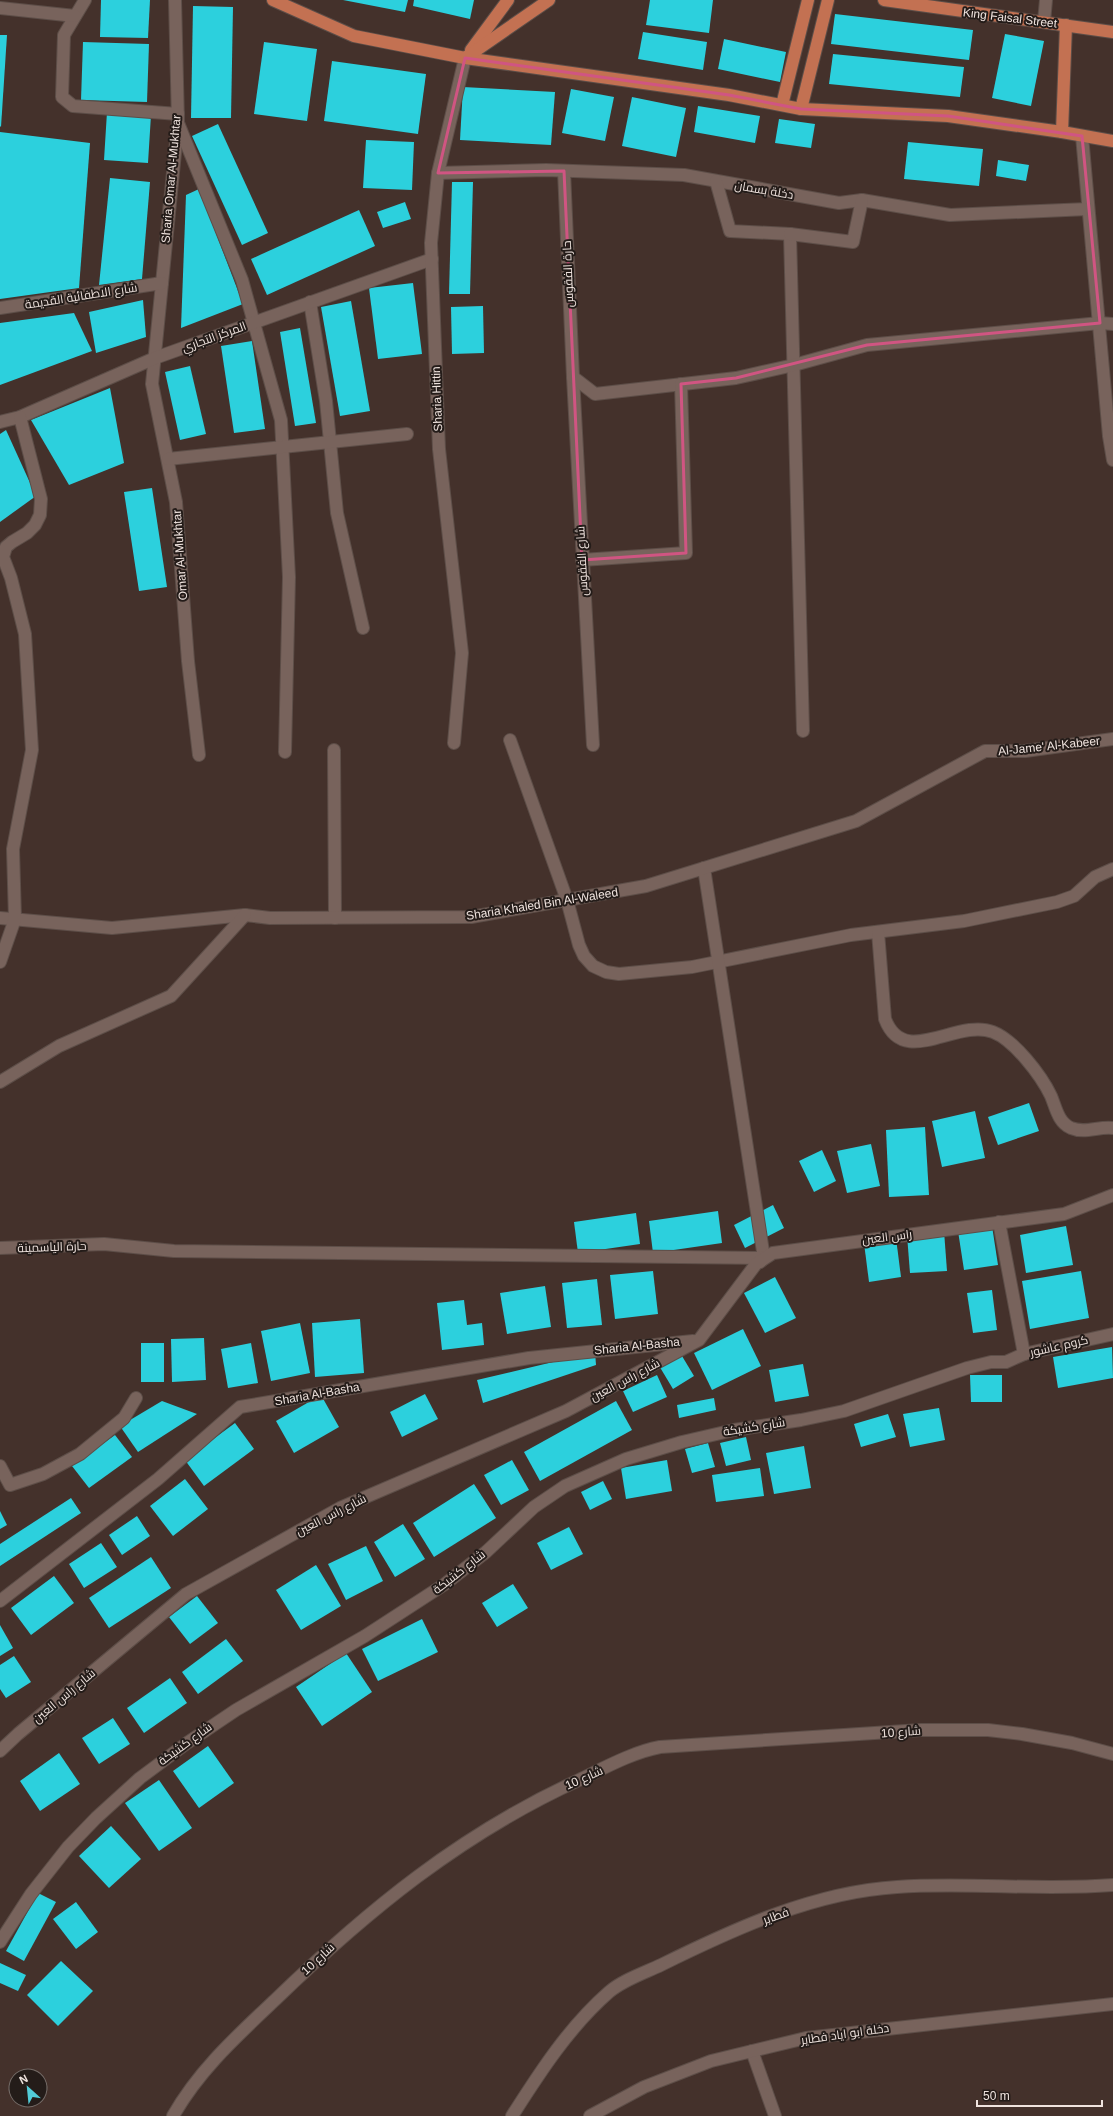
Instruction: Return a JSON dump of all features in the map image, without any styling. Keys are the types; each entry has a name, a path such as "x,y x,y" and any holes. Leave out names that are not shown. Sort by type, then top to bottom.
{"main road":[{"path":"273,0 354,36 466,58 729,95 801,109 948,116 1062,132 1113,141"},
{"path":"466,58 508,0"},
{"path":"466,58 550,0"},
{"path":"782,105 808,0"},
{"path":"801,109 828,0"},
{"name":"King Faisal Street","path":"884,0 1113,32"},
{"path":"1062,132 1066,25"}],"street":[{"path":"85,0 64,35 62,98 73,106 178,118 242,280 281,420 289,577 285,752"},
{"name":"Sharia Omar Al-Mukhtar","path":"155,358 178,118 175,0"},
{"path":"1044,22 1046,0"},
{"path":"0,8 75,16"},
{"name":"Sharia Hittin","path":"454,743 462,653 439,448 431,242 438,173 466,58"},
{"path":"1082,136 1109,436 1113,460"},
{"name":"دخلة بسمان","path":"438,173 564,171 684,176 839,203 862,200 950,215 1088,209"},
{"name":"حارة الفقوس","path":"564,171 573,376"},
{"path":"716,181 730,231 790,234 853,242 862,200"},
{"path":"790,234 803,731"},
{"name":"المركز التجاري","path":"0,422 20,417 155,358 432,259"},
{"name":"شارع الاطفائية القديمة","path":"0,308 162,283"},
{"path":"310,302 326,401 337,513 363,628"},
{"path":"573,376 595,394 736,378 794,365 866,345 1100,323 1113,324"},
{"name":"Omar Al-Mukhtar","path":"155,358 152,384 176,502 188,661 199,755"},
{"name":"شارع الفقوس","path":"573,376 592,745"},
{"path":"582,560 686,553 681,384"},
{"path":"0,962 15,919 13,849 32,750 26,634 11,578 3,557 6,547 27,533 35,525 42,507 20,417"},
{"path":"168,459 407,434"},
{"name":"Al-Jame' Al-Kabeer","path":"985,752 1025,751 1113,739"},
{"path":"510,740 568,900 579,945 584,956 593,966 606,972 619,974 692,967 850,935 964,921 1057,902 1074,896 1095,877 1113,869"},
{"path":"334,750 335,918"},
{"name":"Sharia Khaled Bin Al-Waleed","path":"0,918 112,928 245,915 270,918 471,917 646,886 856,821 985,752"},
{"path":"704,868 764,1258"},
{"path":"0,1082 59,1046 171,996 245,915"},
{"path":"878,932 885,1018 889,1028 896,1036 912,1042 970,1029 992,1031 1010,1042 1017,1050 1046,1088 1059,1118 1066,1125 1078,1130 1104,1126 1113,1128"},
{"name":"راس العين","path":"699,1340 752,1269 764,1258 784,1250 1064,1214 1113,1195"},
{"path":"999,1222 1024,1354"},
{"name":"حارة الياسمينة","path":"0,1248 104,1244 174,1251 764,1258"},
{"name":"كروم عاشور","path":"1006,1362 1024,1354 1113,1334"},
{"name":"Sharia Al-Basha","path":"0,1601 158,1479 240,1408 529,1358 699,1340"},
{"name":"شارع راس العين","path":"0,1751 18,1734 186,1594 340,1508 566,1411 699,1340"},
{"name":"شارع كشيكة","path":"0,1942 31,1894 68,1847 96,1818 140,1778 187,1742 229,1714 365,1636 445,1584 486,1552 534,1507 559,1490 607,1466 663,1447 734,1430 844,1411 967,1368 991,1362 1006,1362"},
{"path":"0,1466 10,1485 43,1474 80,1454 124,1418 136,1398"},
{"name":"شارع 10","path":"173,2116 203,2072 234,2039 329,1948 401,1888 458,1846 519,1810 556,1790 639,1754 660,1747 921,1730 961,1729 1038,1736 1113,1754"},
{"name":"فطاير","path":"512,2116 545,2065 568,2035 613,1989 683,1954 765,1920 838,1896 895,1887 929,1885 1066,1888 1113,1885"},
{"name":"دخلة ابو اياد فطاير","path":"590,2116 644,2087 711,2061 814,2037 1113,2004"},
{"path":"752,2051 775,2116"}],"highlighted area":[{"path":"465,58 729,95 801,109 948,116 1082,136 1100,323 867,345 736,378 681,384 686,553 582,560 564,171 438,173"}],"building":[{"path":"101,0 150,0 148,38 100,37"},
{"path":"343,0 408,0 405,12"},
{"path":"414,0 474,0 470,19 413,6"},
{"path":"650,0 713,0 709,33 646,25"},
{"path":"193,6 233,7 231,118 191,118"},
{"path":"835,14 973,30 969,60 831,44"},
{"path":"643,32 707,42 703,70 638,59"},
{"path":"1005,34 1044,41 1031,106 992,98"},
{"path":"0,35 7,35 1,127 0,126"},
{"path":"724,39 786,52 780,82 718,69"},
{"path":"83,42 149,44 147,102 81,100"},
{"path":"264,42 317,49 307,121 254,114"},
{"path":"833,54 964,67 960,97 829,84"},
{"path":"332,61 426,74 418,134 324,121"},
{"path":"463,87 555,92 551,145 460,140"},
{"path":"571,89 614,97 605,141 562,133"},
{"path":"632,97 686,108 676,157 622,146"},
{"path":"698,106 760,116 755,143 694,132"},
{"path":"107,112 151,115 148,163 104,160"},
{"path":"779,119 815,124 811,148 775,143"},
{"path":"218,124 268,233 242,245 192,136"},
{"path":"0,132 90,143 79,288 0,299"},
{"path":"366,140 414,142 412,190 363,188"},
{"path":"908,142 983,149 979,186 904,179"},
{"path":"998,160 1029,165 1026,181 996,176"},
{"path":"110,178 150,182 142,279 99,285"},
{"path":"452,182 473,182 470,294 449,294"},
{"path":"199,189 243,304 181,328 186,195"},
{"path":"405,202 411,219 383,228 377,212"},
{"path":"359,210 375,246 267,295 251,259"},
{"path":"413,283 422,354 378,359 369,288"},
{"path":"143,300 146,337 96,353 89,312"},
{"path":"351,301 370,411 340,416 321,307"},
{"path":"483,306 484,353 452,354 451,307"},
{"path":"74,313 92,351 0,385 0,323"},
{"path":"300,328 316,423 295,426 280,332"},
{"path":"252,341 265,429 234,433 221,346"},
{"path":"190,366 206,434 180,440 165,372"},
{"path":"110,388 124,463 69,485 31,420"},
{"path":"6,430 36,496 0,522 0,434"},
{"path":"152,488 167,587 139,591 124,492"},
{"path":"1029,1103 1039,1131 998,1145 988,1117"},
{"path":"975,1111 985,1158 942,1167 932,1121"},
{"path":"925,1127 929,1195 889,1197 886,1130"},
{"path":"871,1144 880,1186 847,1193 837,1151"},
{"path":"822,1150 836,1181 814,1192 799,1161"},
{"path":"773,1205 784,1228 745,1248 734,1225"},
{"path":"718,1211 722,1243 653,1253 649,1221"},
{"path":"636,1213 640,1244 578,1253 574,1222"},
{"path":"992,1226 998,1265 964,1270 958,1231"},
{"path":"1066,1226 1073,1265 1026,1273 1020,1235"},
{"path":"944,1231 947,1271 910,1273 907,1235"},
{"path":"896,1238 901,1277 869,1282 864,1243"},
{"path":"653,1271 658,1314 615,1319 610,1275"},
{"path":"1081,1271 1089,1318 1030,1329 1022,1281"},
{"path":"775,1277 796,1318 765,1333 744,1293"},
{"path":"597,1279 602,1325 567,1328 562,1283"},
{"path":"545,1286 551,1327 507,1334 500,1293"},
{"path":"992,1290 997,1330 973,1333 967,1293"},
{"path":"464,1300 467,1325 482,1323 484,1345 442,1350 437,1303"},
{"path":"360,1319 364,1373 315,1377 312,1323"},
{"path":"300,1323 310,1373 271,1381 261,1331"},
{"path":"743,1329 761,1366 712,1390 694,1353"},
{"path":"204,1338 206,1380 172,1382 171,1339"},
{"path":"141,1343 164,1343 164,1382 141,1382"},
{"path":"251,1343 258,1383 228,1388 221,1349"},
{"path":"1112,1347 1113,1378 1058,1388 1053,1357"},
{"path":"679,1351 694,1376 673,1389 658,1364"},
{"path":"595,1352 596,1365 483,1403 477,1380"},
{"path":"803,1364 809,1396 775,1402 769,1370"},
{"path":"657,1375 667,1397 633,1412 623,1391"},
{"path":"970,1375 1002,1375 1002,1402 971,1402"},
{"path":"425,1394 438,1419 402,1437 390,1412"},
{"path":"321,1395 339,1427 294,1453 276,1421"},
{"path":"714,1398 716,1410 679,1418 677,1405"},
{"path":"162,1401 197,1414 138,1452 120,1426"},
{"path":"616,1401 632,1430 540,1481 524,1452"},
{"path":"939,1408 945,1440 910,1447 903,1414"},
{"path":"888,1414 896,1437 861,1447 854,1424"},
{"path":"235,1423 254,1449 204,1486 185,1460"},
{"path":"115,1435 132,1457 89,1488 72,1466"},
{"path":"746,1437 751,1460 726,1466 720,1443"},
{"path":"708,1443 715,1467 692,1473 685,1449"},
{"path":"804,1446 811,1488 774,1494 766,1453"},
{"path":"512,1460 529,1490 501,1505 484,1475"},
{"path":"667,1460 672,1491 626,1499 621,1468"},
{"path":"760,1468 764,1496 716,1502 712,1475"},
{"path":"185,1479 208,1509 173,1536 150,1506"},
{"path":"603,1481 612,1499 590,1510 581,1492"},
{"path":"474,1484 496,1518 434,1557 413,1523"},
{"path":"71,1498 81,1513 0,1566 0,1544"},
{"path":"0,1511 7,1525 0,1529"},
{"path":"137,1516 150,1536 122,1555 109,1535"},
{"path":"403,1524 425,1559 395,1577 374,1542"},
{"path":"569,1527 583,1554 551,1570 537,1543"},
{"path":"101,1543 117,1567 84,1588 69,1564"},
{"path":"366,1546 383,1581 346,1600 328,1564"},
{"path":"151,1557 171,1588 109,1628 89,1598"},
{"path":"316,1565 341,1606 301,1630 276,1590"},
{"path":"54,1576 74,1603 31,1635 11,1608"},
{"path":"513,1584 528,1608 497,1627 482,1603"},
{"path":"197,1596 218,1623 190,1644 169,1617"},
{"path":"422,1619 438,1652 378,1681 362,1649"},
{"path":"0,1625 13,1648 0,1656"},
{"path":"226,1639 243,1661 198,1694 182,1672"},
{"path":"346,1653 372,1692 322,1726 296,1687"},
{"path":"14,1656 31,1682 6,1698 0,1689 0,1665"},
{"path":"170,1678 187,1703 144,1733 127,1708"},
{"path":"113,1718 130,1744 99,1764 82,1738"},
{"path":"208,1746 234,1783 199,1808 173,1771"},
{"path":"59,1753 80,1784 40,1811 20,1781"},
{"path":"159,1780 192,1828 159,1851 125,1803"},
{"path":"111,1826 141,1859 109,1888 79,1856"},
{"path":"38,1893 56,1902 24,1961 6,1951"},
{"path":"76,1902 98,1932 76,1949 53,1919"},
{"path":"61,1961 93,1991 58,2026 27,1995"},
{"path":"0,1963 26,1975 18,1991 0,1983"}]}
